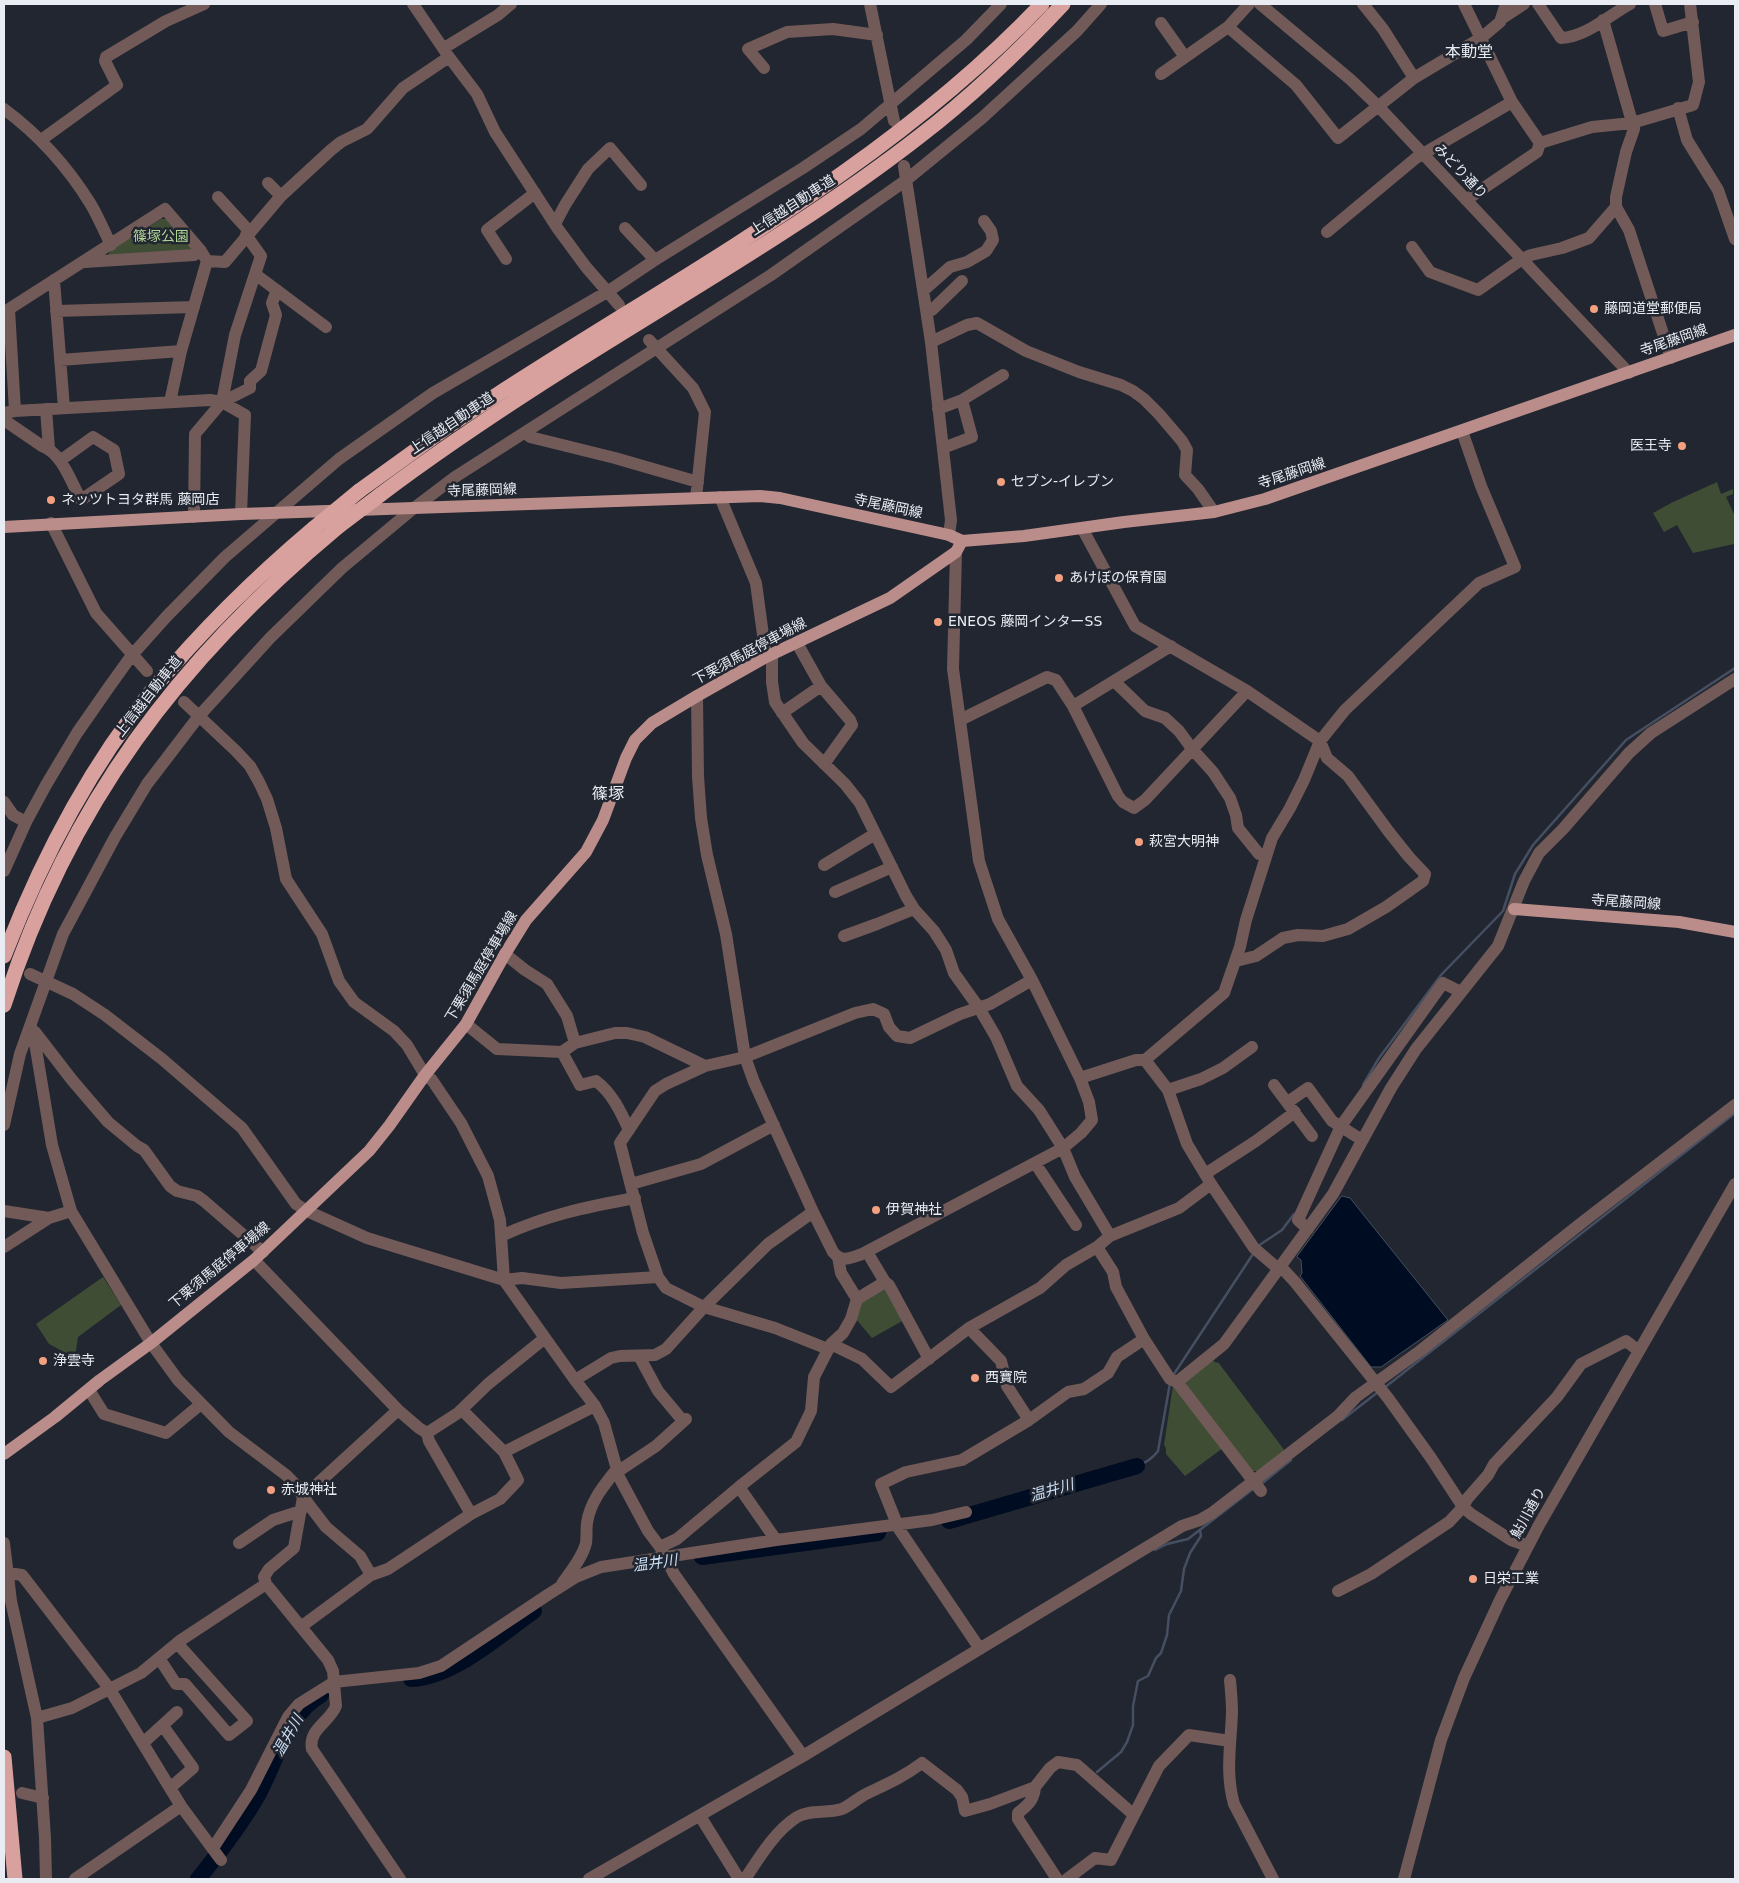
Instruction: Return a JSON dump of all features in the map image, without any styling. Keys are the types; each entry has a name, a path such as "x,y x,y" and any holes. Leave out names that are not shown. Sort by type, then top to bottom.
{"highway":[{"name":"上信越自動車道","path":"4,956 18,918 56,838 82,793 126,725 152,690 212,622 264,571 359,491 449,426 780,216 875,151 911,124 981,65 1042,4"},
{"name":"上信越自動車道","path":"4,1005 29,933 54,876 91,807 141,732 171,692 223,633 282,576 340,526 380,495 500,411 748,255 885,163 943,118 994,74 1063,4"},
{"path":"4,1757 14,1874"}],"main road":[{"name":"寺尾藤岡線","path":"4,527 241,514 760,496 780,498 949,535 959,546 1082,528 1214,512 1295,490 1735,335"},
{"name":"下栗須馬庭停車場線","path":"4,1454 151,1343 258,1256 368,1151 466,1024 526,920 586,852 603,820 626,758 635,740 652,723 769,656 890,598 959,546"},
{"name":"寺尾藤岡線","path":"1514,910 1679,922 1735,932"}],"street":[{"path":"42,140 117,85 105,61 106,57 166,21 204,4"},
{"path":"413,4 477,94 495,132 555,224 586,267 619,305"},
{"path":"83,262 194,255 225,262 281,196 331,150 341,142 367,129 403,88 446,52 511,4"},
{"path":"870,4 894,121"},
{"path":"4,870 26,822 77,732 132,655 205,577 276,513 339,459 433,393 607,292 861,129 966,40 1001,4"},
{"path":"4,1124 20,1054 63,934 114,837 147,784 199,716 270,638 342,568 414,508 455,478 526,432 653,344 771,276 905,181 990,112 1077,31 1101,4"},
{"path":"1161,74 1228,27 1249,4"},
{"name":"みどり通り","path":"1260,4 1352,80 1629,373"},
{"path":"1362,4 1383,29 1414,78"},
{"path":"1228,27 1296,85 1338,138 1414,78 1481,38 1500,22 1506,4"},
{"path":"1501,19 1524,4"},
{"path":"1538,4 1561,38 1585,32 1630,4"},
{"path":"1655,4 1663,31 1693,22"},
{"path":"1540,143 1592,127 1632,123 1693,105 1699,82 1690,4"},
{"path":"1466,5 1512,102 1540,143"},
{"path":"1603,20 1634,129 1626,152 1616,197 1616,206 1629,230 1671,358"},
{"path":"1161,23 1185,58"},
{"path":"764,68 748,49 787,32 833,28 877,36"},
{"path":"1327,232 1423,154 1512,102"},
{"path":"1678,108 1687,140 1718,190 1735,239"},
{"path":"4,109 42,140 58,158 91,204 111,245"},
{"path":"1466,200 1537,152 1540,143"},
{"path":"555,224 588,169 610,148 641,185"},
{"path":"904,166 931,342 951,520 949,535"},
{"path":"268,183 281,196"},
{"path":"506,259 486,230 535,194"},
{"path":"218,196 248,234 262,256 235,335 222,402"},
{"path":"1412,247 1430,272 1478,290 1522,259 1589,238 1616,206"},
{"path":"204,256 165,209 9,309 9,412 210,400 222,402 245,415 241,514"},
{"path":"924,290 950,267 967,262 986,251 993,240 991,231 984,221"},
{"path":"625,228 655,260"},
{"path":"170,402 181,351 194,307 204,256"},
{"path":"256,274 326,327"},
{"path":"54,280 64,408"},
{"path":"926,308 932,310 962,281"},
{"path":"194,517 195,434 222,402 250,388 250,381 261,371 276,315 272,303 277,290"},
{"path":"56,311 194,307"},
{"path":"931,342 967,325 977,323 1026,351 1133,391 1159,414 1182,441 1187,450 1185,475 1214,512"},
{"path":"653,344 693,388 705,412 696,498"},
{"path":"60,360 181,351"},
{"path":"938,409 962,400 1003,375"},
{"path":"943,448 972,437 962,400"},
{"path":"46,409 49,449"},
{"path":"4,420 49,449 61,460 62,466 81,500 118,474 114,450 93,437 61,460"},
{"path":"1145,1060 1224,993 1236,961 1272,838 1304,780 1320,741 1345,710 1479,583 1515,568 1481,486 1462,431"},
{"path":"526,432 530,437 615,458 698,482"},
{"path":"720,497 756,583 775,702 803,743 845,784 860,803 906,896 934,931 946,950 954,973 979,1008 996,1037 1017,1086 1039,1110 1063,1148 1075,1177 1110,1236"},
{"path":"51,524 96,613 147,671"},
{"path":"1082,528 1135,626 1247,691 1320,741 1327,758 1348,776 1389,832 1425,874 1422,880 1386,907 1348,930 1323,936 1298,935 1283,938 1256,956 1236,961"},
{"path":"697,696 700,818 726,934 745,1057 754,1082 813,1212 833,1252 844,1260 867,1252 1063,1148 1081,1133 1092,1120 1089,1102 1080,1078 1032,980 998,919 979,861 953,669 959,546"},
{"path":"797,643 821,686 850,720 852,725 824,764"},
{"path":"1073,706 1171,646"},
{"path":"960,720 1047,677 1056,680 1073,706 1118,796 1123,802 1134,808 1145,800 1247,691"},
{"path":"1177,1382 1224,1344 1333,1194 1391,1088 1416,1049 1498,946 1524,881 1539,853 1629,753 1651,733 1735,679"},
{"path":"1114,681 1145,711 1165,718 1179,731 1213,772 1230,798 1238,828 1258,854 1266,854"},
{"path":"782,713 821,686"},
{"path":"184,702 250,766 268,798 286,880 322,934 340,981 354,1002 394,1032 407,1045 425,1075 432,1080 462,1123 488,1176 500,1220 504,1280 595,1406 604,1423 617,1471 648,1530 803,1756"},
{"path":"4,802 13,815 26,822"},
{"path":"824,865 874,834"},
{"path":"835,892 892,867"},
{"path":"844,936 914,908"},
{"path":"505,954 524,970 547,984 567,1016 575,1043"},
{"path":"30,974 73,994 105,1015 162,1059 242,1128 296,1204 307,1211 367,1238 504,1280 522,1278 561,1283 658,1277"},
{"path":"1032,980 979,1008 960,1014 910,1038 898,1036 889,1027 884,1014 873,1010 855,1013 745,1057 705,1066 655,1091 620,1143 643,1233 658,1277 666,1288 704,1306 776,1328 862,1359 891,1387 969,1328 1040,1288 1066,1265 1110,1236 1179,1208 1208,1178 1295,1112"},
{"path":"1308,1229 1298,1220 1341,1126 1443,983 1461,992"},
{"path":"466,1024 497,1049 562,1052 575,1043 615,1032 645,1037 705,1066"},
{"path":"31,1026 52,1145 71,1211 151,1343 178,1380 229,1432 286,1475 297,1486 303,1498 326,1528 360,1556 371,1575"},
{"path":"31,1026 66,1073 108,1122 144,1150 170,1186 177,1191 196,1196 204,1201 258,1256 398,1410 427,1433 429,1441 471,1514"},
{"path":"1168,1090 1201,1079 1224,1068 1252,1047"},
{"path":"562,1052 580,1085 596,1081 603,1086 629,1130"},
{"path":"1080,1078 1136,1060 1145,1060 1151,1065 1168,1090 1186,1144 1254,1248 1275,1266 1281,1267 1388,1398 1463,1507 1470,1514 1511,1540 1528,1546"},
{"path":"1274,1085 1312,1136"},
{"path":"1288,1102 1308,1088 1332,1121 1362,1140"},
{"path":"589,1879 803,1756 1182,1526 1207,1517 1257,1486 1338,1416 1356,1397 1376,1385 1735,1105"},
{"path":"630,1184 701,1164 774,1125"},
{"path":"1035,1163 1076,1225"},
{"name":"鮎川通り","path":"1404,1879 1441,1740 1468,1671 1500,1600 1528,1546 1735,1184"},
{"path":"501,1236 532,1222 563,1212 635,1198"},
{"path":"4,1211 49,1218"},
{"path":"4,1247 49,1218 71,1211"},
{"path":"575,1380 611,1358 655,1355 666,1349 704,1306 768,1244 813,1212"},
{"path":"1097,1246 1113,1272 1116,1286 1144,1339 1170,1379 1177,1382 1257,1486"},
{"path":"867,1252 885,1282 889,1285 929,1360"},
{"path":"838,1257 841,1274 857,1299"},
{"path":"665,1557 677,1539 796,1442 811,1412 814,1377 830,1347 843,1333 851,1319 857,1299 885,1282"},
{"path":"969,1328 1001,1361 1007,1386 1029,1420"},
{"path":"427,1433 462,1410 488,1384 545,1338"},
{"path":"980,1649 896,1524 881,1484 906,1472 962,1460 1029,1420 1068,1392 1084,1389 1108,1373 1117,1357 1144,1339"},
{"path":"1338,1591 1371,1574 1449,1522 1488,1475 1494,1464 1557,1397 1581,1364 1626,1341 1639,1351"},
{"path":"559,1588 586,1544 587,1522 601,1488 617,1471 656,1446 685,1420 658,1391 639,1356"},
{"path":"88,1390 104,1414 166,1433 201,1404"},
{"path":"504,1452 595,1406"},
{"path":"398,1410 303,1498 294,1548 269,1569 264,1577 266,1584 302,1626 328,1660 333,1671 335,1688 334,1710 312,1736 312,1749 400,1879"},
{"path":"302,1626 371,1575 388,1569 471,1514 500,1499 518,1480 504,1452 462,1410"},
{"path":"739,1487 776,1540"},
{"path":"239,1543 273,1520 301,1511"},
{"path":"8,1574 22,1575 109,1688 181,1806 216,1853 288,1717 299,1704 335,1688 441,1666 576,1577 601,1566 776,1540 932,1520 966,1512"},
{"path":"4,1543 8,1574 7,1601 37,1718 43,1798 46,1879"},
{"path":"37,1718 72,1708 141,1673 177,1643 266,1584"},
{"path":"159,1658 176,1684 185,1684 229,1735 247,1721 177,1643"},
{"path":"1230,1680 1232,1711 1228,1768 1230,1791 1234,1804 1273,1879"},
{"path":"143,1743 176,1712"},
{"path":"163,1726 193,1768 170,1788"},
{"path":"1067,1879 1095,1858 1111,1860 1159,1766 1189,1734 1230,1741"},
{"path":"745,1879 774,1839 797,1817 806,1813 843,1808 903,1777 922,1763 957,1790 962,1798 965,1811 990,1804 1035,1786 1050,1768 1058,1762 1077,1765 1134,1815"},
{"path":"1035,1786 1034,1795 1030,1803 1018,1814 1018,1819 1056,1879"},
{"path":"22,1793 43,1798"},
{"path":"75,1879 181,1806"},
{"path":"700,1816 739,1879"}],"green space":[{"name":"篠塚公園","path":"161,219 167,219 191,246 192,251 109,256 109,251"},
{"path":"1717,482 1721,494 1733,489 1733,494 1726,497 1735,516 1735,542 1734,544 1693,553 1677,525 1664,532 1653,513"},
{"path":"103,1277 121,1305 78,1337 75,1358 49,1344 36,1324"},
{"path":"884,1286 904,1320 872,1338 855,1318 858,1302"},
{"path":"1212,1359 1216,1363 1218,1362 1285,1451 1259,1471 1251,1471 1185,1387 1186,1379"},
{"path":"1173,1385 1223,1448 1185,1476 1166,1454 1164,1445"}],"water":[{"path":"1342,1196 1350,1198 1448,1320 1381,1367 1371,1367 1300,1276 1302,1273 1301,1260 1297,1257"}],"waterway":[{"path":"1363,1085 1379,1058 1441,975 1503,911 1515,874 1533,845 1626,740 1735,668"},
{"path":"1384,1388 1735,1113"},
{"path":"1258,1246 1282,1230 1294,1214"},
{"path":"1174,1374 1253,1254"},
{"name":"温井川","path":"1137,1466 1149,1460 1158,1451 1170,1383"},
{"path":"1342,1420 1378,1392"},
{"path":"1260,1485 1291,1460"},
{"name":"温井川","path":"949,1521 1137,1466"},
{"path":"1155,1550 1167,1544 1188,1539 1253,1489"},
{"path":"1097,1772 1121,1752 1127,1742 1133,1725 1133,1706 1138,1681 1148,1676 1156,1658 1161,1653 1167,1635 1169,1615 1181,1591 1184,1569 1190,1553 1201,1536 1200,1530"},
{"name":"温井川","path":"702,1557 878,1533"},
{"name":"温井川","path":"411,1679 444,1671 460,1663 534,1611"},
{"name":"温井川","path":"198,1879 230,1838 258,1795 291,1726 299,1714 321,1695"}],"place":[{"name":"藤岡道堂郵便局","path":"1594,309"},
{"name":"医王寺","path":"1682,446"},
{"name":"セブン-イレブン","path":"1001,482"},
{"name":"ネッツトヨタ群馬 藤岡店","path":"51,500"},
{"name":"あけぼの保育園","path":"1059,578"},
{"name":"ENEOS 藤岡インターSS","path":"938,622"},
{"name":"萩宮大明神","path":"1139,842"},
{"name":"伊賀神社","path":"876,1210"},
{"name":"浄雲寺","path":"43,1361"},
{"name":"西寶院","path":"975,1378"},
{"name":"赤城神社","path":"271,1490"},
{"name":"日栄工業","path":"1473,1579"}],"district":[{"name":"本動堂","path":"1469,53"},
{"name":"篠塚","path":"608,795"}]}
